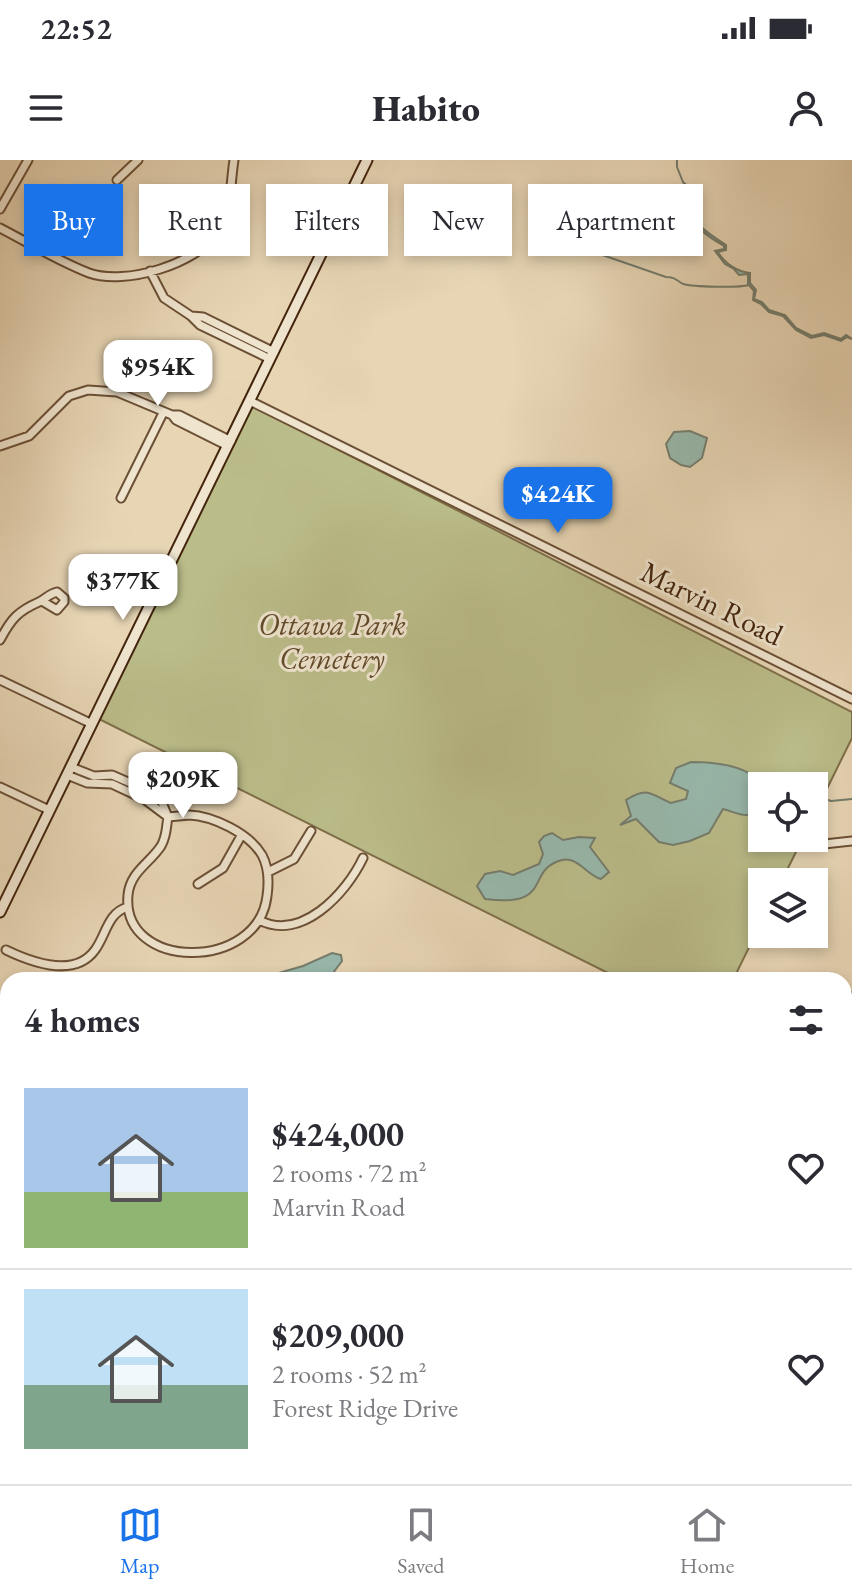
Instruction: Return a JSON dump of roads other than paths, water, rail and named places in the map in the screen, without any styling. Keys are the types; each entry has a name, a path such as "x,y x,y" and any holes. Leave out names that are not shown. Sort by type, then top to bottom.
{"main road":[{"path":"0,912 4,894 69,771 367,160"}],"street":[{"path":"0,209 28,160"},
{"path":"117,180 138,160"},
{"path":"0,228 90,273 117,277 150,271 183,259 207,244 217,233 229,207 234,160"},
{"path":"150,271 164,298 191,316 203,317 227,333 272,355"},
{"path":"0,446 29,436 69,396 88,390 117,392 167,414 179,415 230,444"},
{"name":"Marvin Road","path":"250,401 852,699"},
{"path":"121,498 167,414"},
{"path":"0,640 23,608 42,601"},
{"path":"0,680 92,724"},
{"path":"69,771 146,795 168,817 201,816 224,825 260,851 268,872 266,903 259,920 246,936 233,945 200,953 168,949 150,943 136,928 128,907 130,884 166,837 168,817"},
{"path":"0,787 49,810"},
{"path":"268,872 294,859 311,831"},
{"path":"198,884 223,868 241,836"},
{"path":"828,844 852,841"},
{"path":"259,920 277,927 316,914 346,886 363,858"},
{"path":"6,950 23,958 58,965 75,964 94,951 114,914 128,907"}],"water":[{"path":"703,228 726,245 726,250 718,252 732,267 750,273 750,283 756,290 754,299 769,310 785,315 796,328 812,336 824,333 841,339 846,335 852,339 847,337 841,341 824,335 811,338 796,330 783,316 769,312 753,300 754,291 748,284 748,274 739,275 725,264 715,251 724,249 724,246 705,234"},
{"path":"690,431 707,438 702,458 690,467 670,458 666,444 674,432"},
{"path":"691,762 721,764 748,772 748,815 723,809 709,833 673,845 659,842 636,819 620,825 631,816 626,800 639,793 649,793 671,803 686,799 688,791 670,783 676,768"},
{"path":"552,833 563,840 595,838 590,847 609,872 601,879 578,863 562,860 551,865 536,887 521,898 485,899 477,886 485,874 500,871 513,875 539,864 543,854 539,842"},
{"path":"332,953 341,955 342,961 334,972 282,972"}],"waterway":[{"path":"677,160 683,182"},
{"path":"605,256 683,284 716,287 749,285"},
{"path":"828,800 852,799"}],"park label":[{"name":"Ottawa Park Cemetery","path":"332,641"}]}
